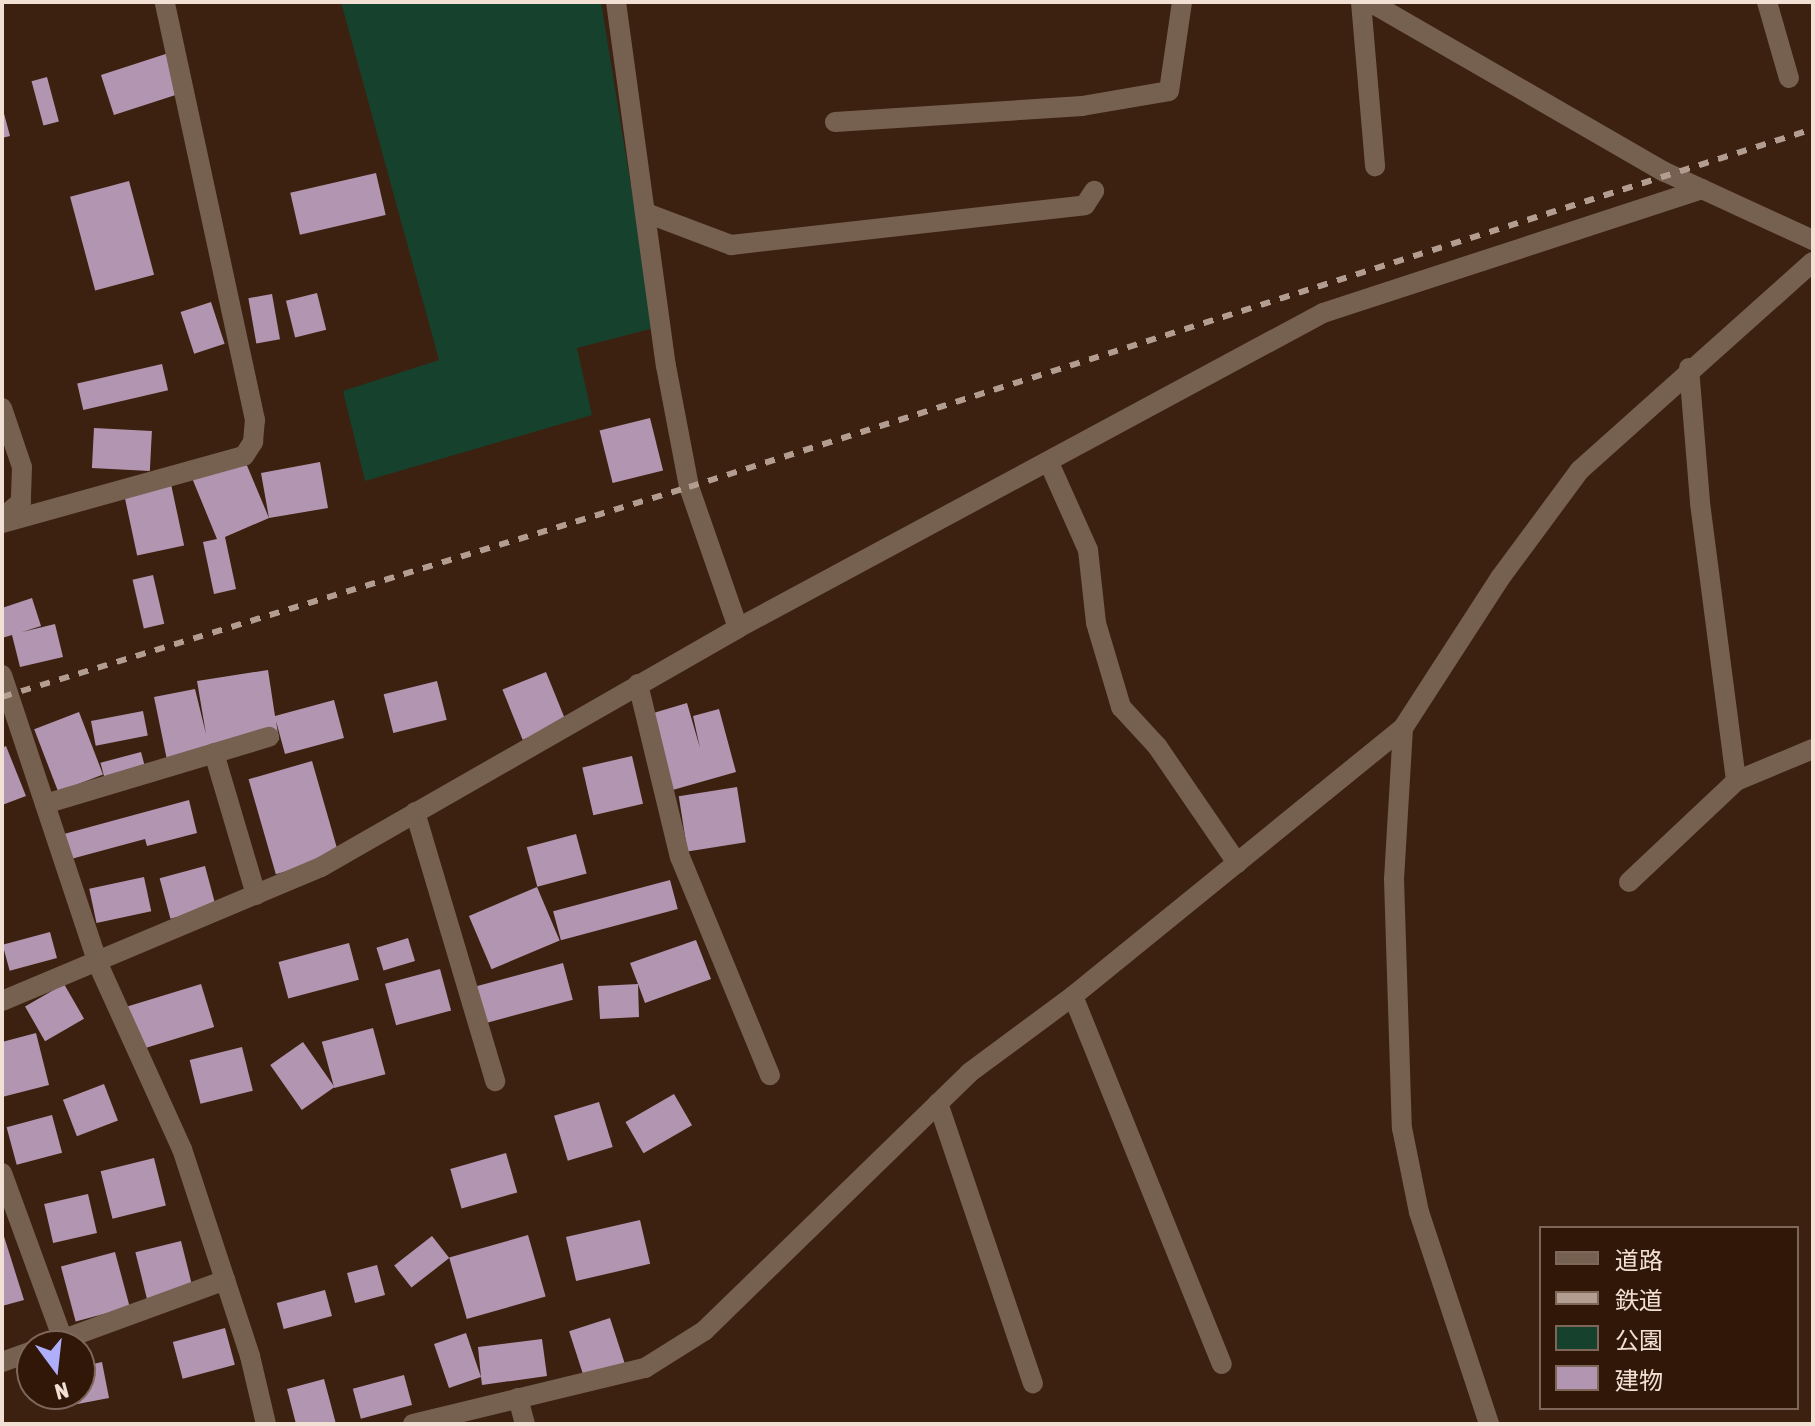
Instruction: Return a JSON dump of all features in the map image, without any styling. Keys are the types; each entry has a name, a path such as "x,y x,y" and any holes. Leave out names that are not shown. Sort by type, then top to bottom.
{"street":[{"path":"2,521 244,456 253,442 255,420 165,2"},
{"path":"616,2 649,214 666,366 689,487 738,628"},
{"path":"835,122 1082,106 1169,91 1182,2"},
{"path":"1361,2 1375,166"},
{"path":"1370,2 1499,80 1702,189 1813,240"},
{"path":"1767,2 1789,78"},
{"path":"2,1001 98,964 321,867 738,628 1050,465 1323,313 1702,189"},
{"path":"649,214 731,245 1085,205 1094,191"},
{"path":"413,1424 645,1368 704,1331 969,1073 1073,996 1403,728 1500,578 1580,470 1689,368 1813,262"},
{"path":"1689,368 1700,503 1736,781"},
{"path":"2,408 22,467 21,502 2,521"},
{"path":"1050,465 1088,550 1096,623 1121,707 1157,746 1237,863"},
{"path":"2,675 9,720 45,804 98,964 182,1149 225,1280 266,1424"},
{"path":"638,684 680,857 770,1075"},
{"path":"1403,728 1394,879 1402,1128 1419,1212 1489,1424"},
{"path":"45,804 269,737"},
{"path":"1629,882 1736,781 1813,749"},
{"path":"214,753 256,895"},
{"path":"415,812 495,1081"},
{"path":"1073,996 1222,1364"},
{"path":"938,1103 1033,1383"},
{"path":"2,1173 50,1330"},
{"path":"89,1330 225,1280"},
{"path":"518,1398 525,1424"}],"green space":[{"path":"341,2 601,2 654,328 577,348 592,415 365,481 343,391 439,360"}],"building":[{"path":"178,50 191,90 114,115 101,75"},
{"path":"47,77 59,121 43,126 32,81"},
{"path":"2,106 10,136 2,138"},
{"path":"376,173 386,215 300,235 290,193"},
{"path":"129,181 154,275 95,290 70,197"},
{"path":"317,293 326,330 295,338 286,301"},
{"path":"272,294 280,339 256,343 248,298"},
{"path":"211,302 225,344 194,354 181,312"},
{"path":"162,364 168,390 83,410 77,384"},
{"path":"650,418 663,470 613,483 600,431"},
{"path":"94,428 152,431 150,471 92,468"},
{"path":"243,456 269,518 225,537 236,589 214,594 203,542 217,539 192,478"},
{"path":"320,462 328,508 269,518 261,473"},
{"path":"171,484 184,546 137,556 124,494"},
{"path":"153,575 164,624 144,628 133,580"},
{"path":"32,598 41,626 22,632 55,624 63,657 20,667 12,635 2,638 2,608"},
{"path":"268,670 275,716 334,700 344,738 285,754 276,721 279,740 167,760 154,697 195,689 206,734 197,681"},
{"path":"546,672 566,722 523,740 502,690"},
{"path":"437,681 447,720 393,733 384,694"},
{"path":"687,703 700,748 693,716 719,709 736,772 662,793 640,717"},
{"path":"143,711 148,736 96,746 91,721"},
{"path":"79,712 103,775 58,792 34,729"},
{"path":"6,746 26,796 2,805 2,748"},
{"path":"141,752 148,778 107,789 100,763"},
{"path":"632,756 643,804 593,815 582,767"},
{"path":"312,761 339,856 276,874 249,779"},
{"path":"737,787 746,842 687,852 679,796"},
{"path":"189,800 197,833 147,846 145,839 71,859 64,834"},
{"path":"576,834 587,874 537,887 527,847"},
{"path":"205,866 216,907 170,919 160,878"},
{"path":"144,877 151,911 97,923 89,889"},
{"path":"670,880 678,909 561,940 553,911"},
{"path":"537,887 560,940 492,969 469,916"},
{"path":"50,932 57,958 10,971 3,945"},
{"path":"408,938 415,961 383,971 376,948"},
{"path":"696,940 711,979 645,1003 630,963"},
{"path":"349,943 359,980 288,999 278,962"},
{"path":"563,963 573,1000 469,1027 460,991"},
{"path":"440,969 451,1011 396,1025 385,984"},
{"path":"64,984 84,1019 45,1041 25,1006"},
{"path":"201,984 214,1027 141,1050 127,1007"},
{"path":"638,984 639,1017 600,1019 598,986"},
{"path":"373,1028 385,1074 334,1088 322,1042"},
{"path":"36,1033 49,1085 2,1097 2,1042"},
{"path":"303,1042 335,1087 302,1110 270,1065"},
{"path":"242,1047 253,1091 200,1104 190,1060"},
{"path":"104,1084 118,1120 77,1136 63,1100"},
{"path":"674,1094 692,1125 644,1153 626,1122"},
{"path":"599,1102 613,1147 568,1161 554,1116"},
{"path":"52,1115 62,1153 17,1165 7,1127"},
{"path":"506,1153 517,1192 462,1208 450,1169"},
{"path":"154,1158 166,1206 112,1219 101,1171"},
{"path":"88,1194 97,1233 53,1243 44,1204"},
{"path":"640,1220 650,1264 576,1281 566,1237"},
{"path":"2,1230 24,1300 2,1306"},
{"path":"528,1235 546,1297 467,1319 449,1258"},
{"path":"432,1236 449,1258 411,1288 394,1266"},
{"path":"181,1241 194,1292 148,1304 135,1252"},
{"path":"115,1252 130,1307 76,1322 61,1266"},
{"path":"377,1265 385,1295 355,1303 347,1273"},
{"path":"325,1290 332,1316 284,1329 277,1303"},
{"path":"610,1318 625,1364 584,1377 569,1331"},
{"path":"225,1328 235,1365 183,1379 173,1342"},
{"path":"466,1333 481,1377 449,1388 434,1344"},
{"path":"542,1339 547,1376 482,1385 478,1347"},
{"path":"102,1362 109,1398 96,1400 96,1363"},
{"path":"404,1375 412,1405 361,1419 353,1389"},
{"path":"324,1379 336,1424 296,1424 287,1389"}],"railway":[{"path":"2,697 689,487 1813,129"}]}
